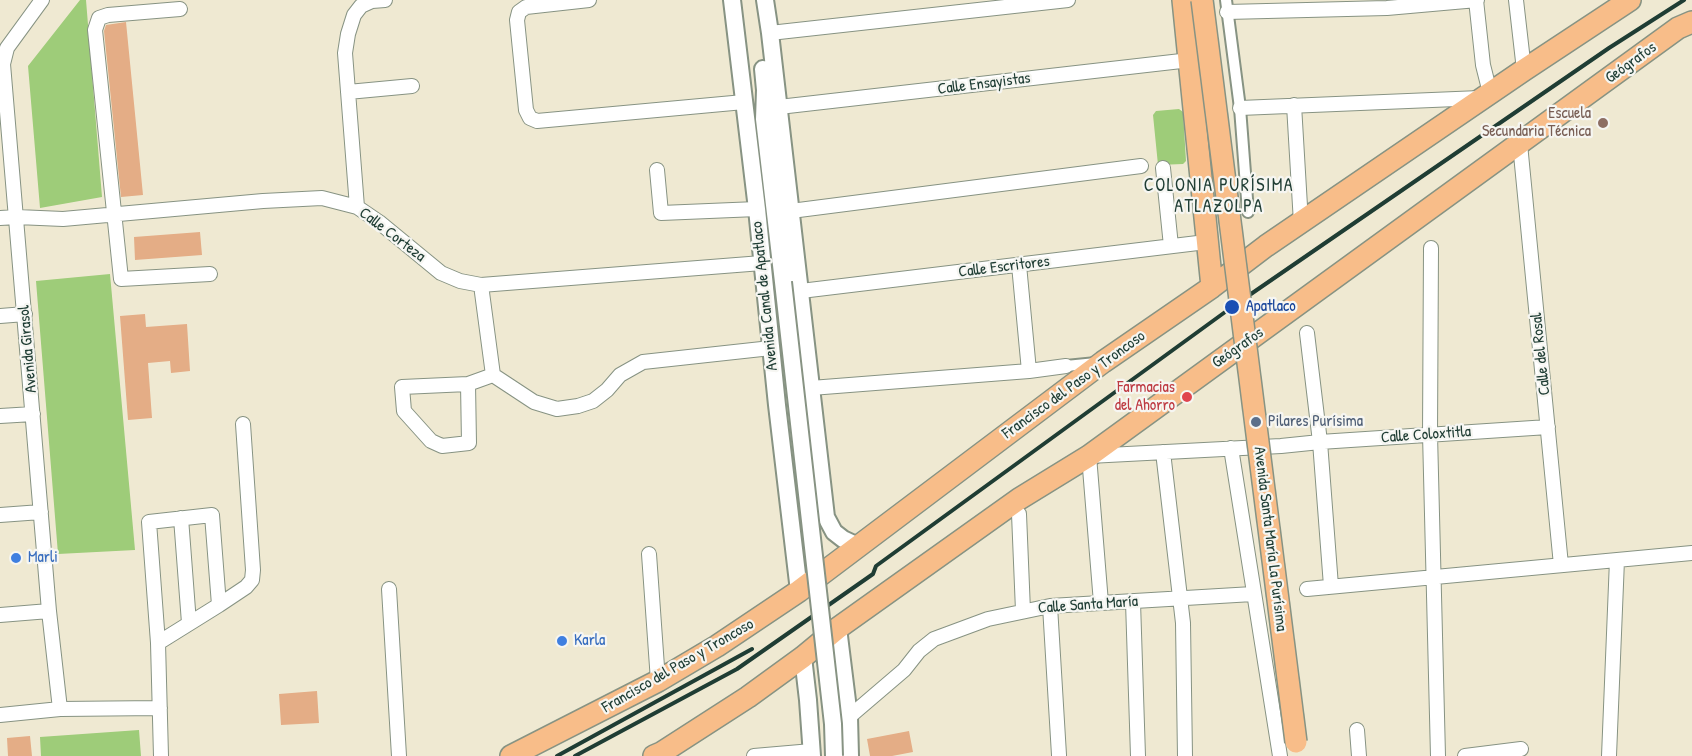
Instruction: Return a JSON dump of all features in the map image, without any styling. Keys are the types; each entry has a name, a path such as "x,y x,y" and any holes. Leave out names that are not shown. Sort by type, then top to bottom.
{"main road":[{"path":"1183,0 1212,286"},
{"name":"Avenida Santa María La Purísima","path":"1202,0 1291,751"},
{"name":"Francisco del Paso y Troncoso","path":"511,756 658,681 717,646 799,591 1103,362 1487,95 1630,0"},
{"name":"Geógrafos","path":"838,628 1019,499 1089,456 1678,28 1692,21"},
{"path":"660,755 748,697 838,628"}],"street":[{"name":"Avenida Girasol","path":"42,0 7,48 3,64 49,611 60,709"},
{"path":"357,207 345,54 354,15 361,6 372,1 385,0"},
{"path":"589,0 526,7 519,12 526,110 530,118 537,121 744,102"},
{"name":"Avenida Canal de Apatlaco","path":"732,0 799,591"},
{"path":"737,0 741,5 755,92 764,119"},
{"path":"765,0 759,21 765,90 764,119 832,713 834,756"},
{"path":"765,0 826,517 834,532 858,546"},
{"path":"770,33 1068,0"},
{"path":"1240,108 1487,95 1476,0 1386,4 1226,6 1240,108 1248,212"},
{"path":"1516,0 1524,70"},
{"path":"180,9 108,15 99,18 95,30 121,279 210,274"},
{"name":"Calle Ensayistas","path":"779,107 1190,60"},
{"path":"348,92 412,86"},
{"path":"1294,105 1301,223"},
{"name":"Calle del Rosal","path":"1520,144 1561,565"},
{"path":"791,211 1141,166"},
{"path":"1163,168 1171,246"},
{"path":"657,170 661,213 757,209"},
{"name":"Calle Corteza","path":"0,218 63,219 115,216 263,201 322,198 357,207 441,273 460,281 481,285 762,263"},
{"name":"Calle Escritores","path":"801,291 1206,242"},
{"path":"1431,248 1430,434 1438,756"},
{"path":"1019,265 1029,371"},
{"path":"481,285 493,375 534,402 557,409 578,406 593,400 607,390 620,375 643,362 771,348"},
{"path":"0,316 25,314"},
{"path":"1307,333 1320,442 1331,586"},
{"path":"811,388 1029,371 1103,362"},
{"path":"468,384 469,443 442,446 431,441 404,411 402,387 468,384 493,375"},
{"path":"0,416 33,414"},
{"path":"158,643 246,587 252,580 243,424"},
{"name":"Calle Coloxtitla","path":"1089,456 1281,446 1548,427"},
{"name":"Avenida Santa María La Purísima","path":"1231,448 1253,594 1291,751"},
{"path":"1163,452 1183,623 1185,756"},
{"path":"1089,456 1101,603"},
{"path":"788,497 805,501 814,498 822,488"},
{"path":"0,515 41,512"},
{"path":"1019,514 1023,611"},
{"path":"161,756 158,643 149,522 212,515 219,605"},
{"path":"181,518 189,623"},
{"path":"1303,590 1692,553"},
{"path":"649,554 658,681"},
{"path":"1609,756 1617,560"},
{"path":"389,590 399,756"},
{"name":"Calle Santa María","path":"848,711 896,677 919,651 934,639 988,620 1050,606 1253,594"},
{"path":"1133,602 1138,756"},
{"path":"1050,606 1059,755"},
{"path":"0,615 49,611"},
{"path":"838,628 848,711 850,756"},
{"path":"754,756 812,754 802,657"},
{"path":"808,699 817,690 826,688 833,690 840,695 848,711"},
{"path":"0,715 60,709 159,708"},
{"path":"1357,730 1359,756"},
{"path":"1465,756 1521,749"}],"green space":[{"path":"80,0 86,0 102,197 40,208 28,66"},
{"path":"1179,109 1183,112 1186,161 1183,164 1158,165 1153,115 1156,111"},
{"path":"110,274 135,550 58,554 36,281"},
{"path":"139,730 141,756 41,756 40,737"}],"building":[{"path":"126,22 143,195 121,197 104,31 106,25"},
{"path":"200,232 202,255 135,260 134,237"},
{"path":"145,314 146,327 187,324 190,371 171,373 170,361 148,363 152,418 128,420 120,316"},
{"path":"317,691 319,723 281,725 279,694"},
{"path":"909,731 913,752 892,756 870,756 867,739"},
{"path":"30,736 32,756 8,756 7,738"}],"railway":[{"path":"575,756 737,669 873,574 876,566 1232,307 1609,48 1684,0"},
{"path":"557,756 752,649"}],"place":[{"name":"Escuela Secundaria Técnica","path":"1603,123"},
{"name":"Apatlaco","path":"1232,307"},
{"name":"Farmacias del Ahorro","path":"1187,397"},
{"name":"Pilares Purísima","path":"1256,422"},
{"name":"Marli","path":"16,558"},
{"name":"Karla","path":"562,641"}],"district":[{"name":"COLONIA PURÍSIMA ATLAZOLPA","path":"1219,196"}]}
